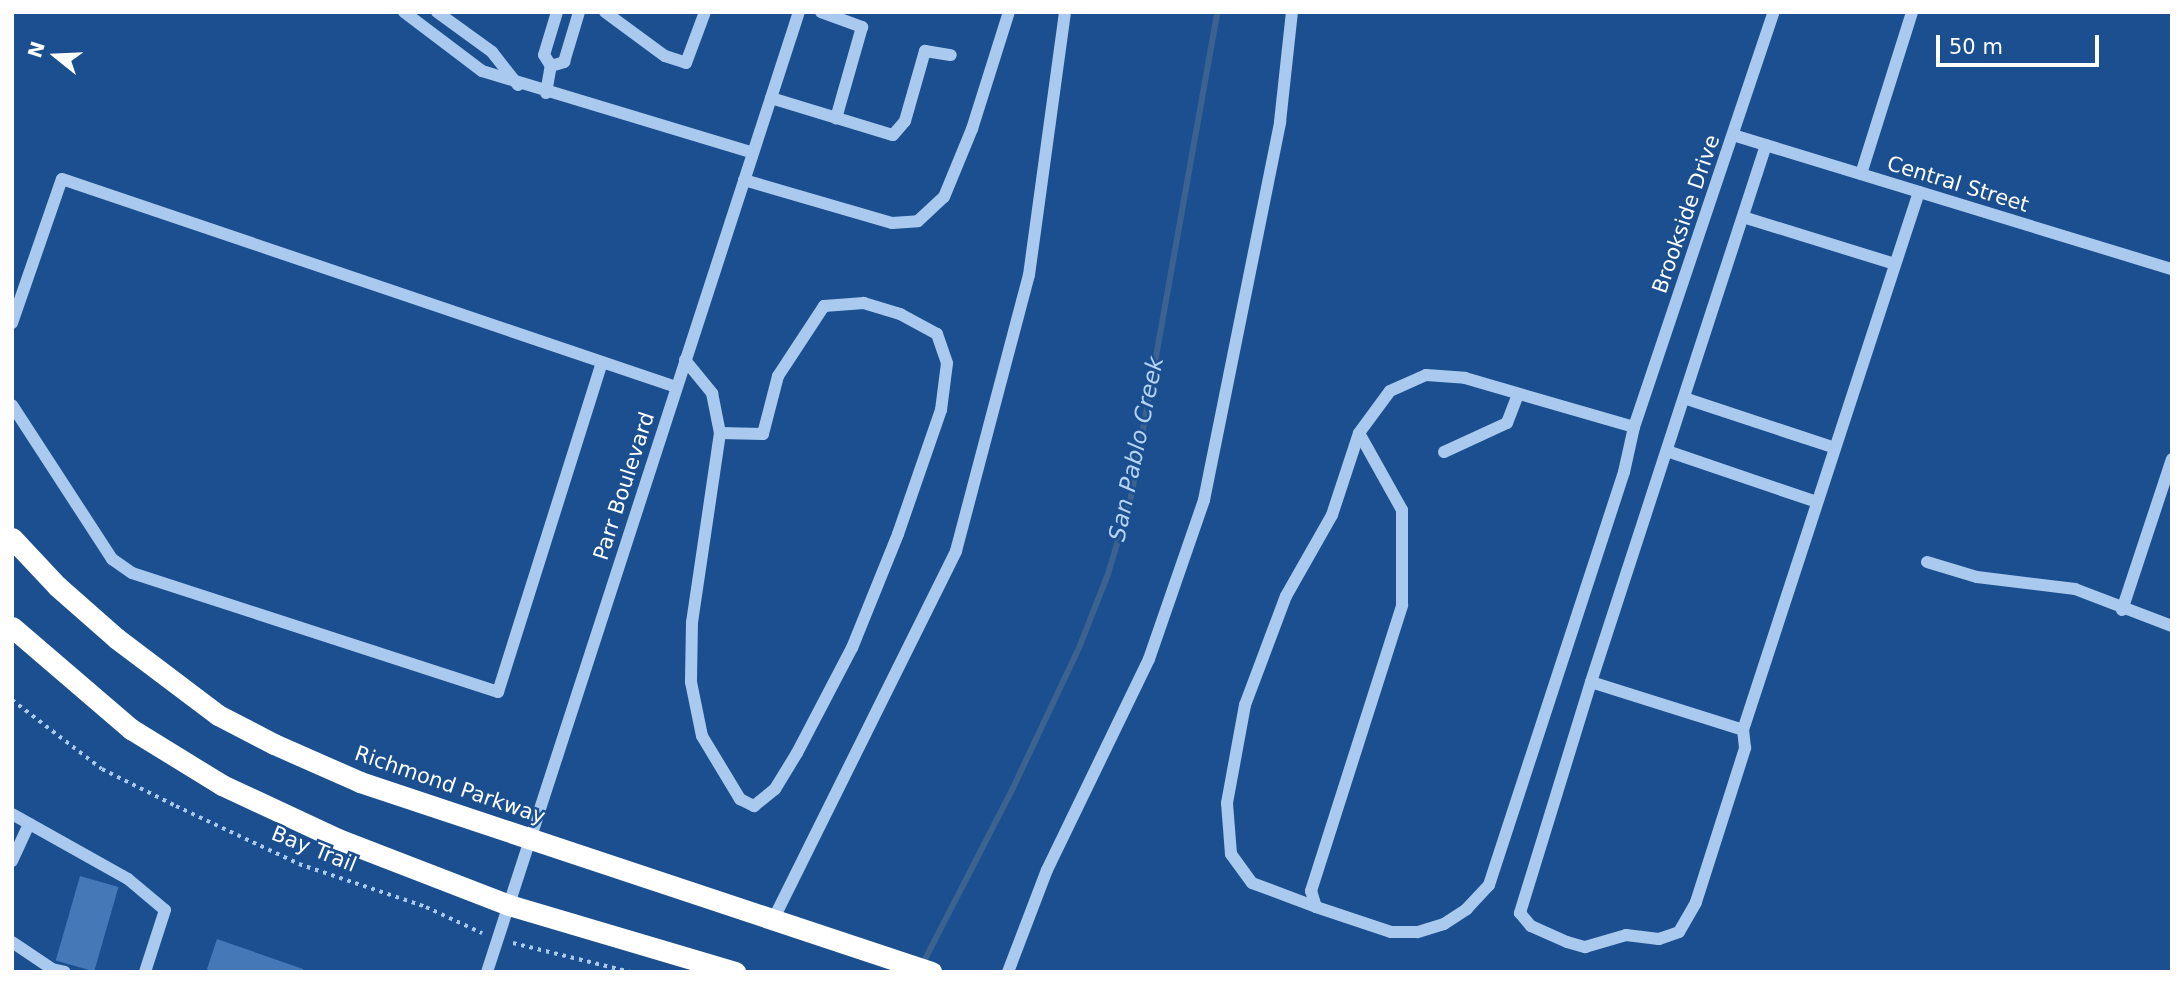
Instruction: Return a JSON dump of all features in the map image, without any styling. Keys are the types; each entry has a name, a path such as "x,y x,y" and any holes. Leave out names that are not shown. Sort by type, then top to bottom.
{"highway":[{"name":"Richmond Parkway","path":"12,538 57,586 116,638 218,715 360,782 931,972"},
{"path":"12,627 131,729 222,785 338,839 509,905 735,972"}],"street":[{"path":"404,12 482,71 519,85 753,153"},
{"path":"437,12 492,52 519,85"},
{"path":"546,93 551,66 544,55 558,12"},
{"path":"551,66 564,62 579,12"},
{"path":"605,12 665,56 686,63 705,12"},
{"name":"Parr Boulevard","path":"486,972 799,12"},
{"path":"821,12 862,27 836,118"},
{"path":"744,180 892,223 918,221 944,197 972,129 1009,12"},
{"path":"773,920 956,551 1029,275 1065,12"},
{"path":"1008,972 1047,870 1149,659 1204,499 1280,122 1292,12"},
{"name":"Brookside Drive","path":"1633,427 1465,378 1426,375 1390,391 1359,433 1332,515 1286,596 1245,705 1227,803 1231,854 1252,883 1391,932 1417,932 1444,924 1467,909 1489,885 1624,472 1633,427 1773,12"},
{"path":"1861,174 1912,12"},
{"path":"771,98 893,135 905,121 925,51 951,55"},
{"name":"Central Street","path":"1733,135 2172,269"},
{"path":"1766,145 1591,681 1520,913 1531,926 1567,942 1585,947 1626,935 1659,939 1679,932 1696,902 1745,748 1742,730 1919,192"},
{"path":"12,323 62,179 676,387"},
{"path":"1743,217 1895,264"},
{"path":"685,360 712,393 720,433 692,622 691,682 702,736 740,799 754,806 775,789 803,742 852,648 898,534 941,410 947,363 937,334 900,314 864,303 824,306 778,376 763,434 720,433"},
{"path":"12,405 112,559 132,573 498,692 603,363"},
{"path":"1444,452 1507,423 1518,395"},
{"path":"1684,398 1835,448"},
{"path":"1316,907 1311,891 1402,605 1402,510 1359,433"},
{"path":"1667,451 1817,502"},
{"path":"2122,610 2172,458"},
{"path":"1927,562 1977,577 2075,589 2122,610 2172,626"},
{"path":"1591,681 1742,730"},
{"path":"12,814 128,879 165,910 145,972"},
{"path":"12,861 29,824"},
{"path":"12,942 52,969 65,972"}],"path":[{"name":"Bay Trail","path":"12,700 102,769 299,864 426,907 497,939 630,972"}],"building":[{"path":"80,876 118,887 94,972 56,961"},
{"path":"217,939 303,969 303,972 206,972"}],"waterway":[{"name":"San Pablo Creek","path":"922,965 1013,788 1079,648 1108,574 1131,497 1217,12"}]}
